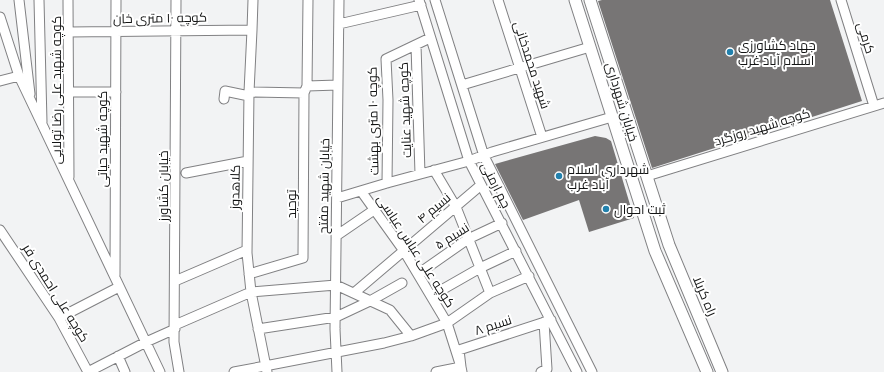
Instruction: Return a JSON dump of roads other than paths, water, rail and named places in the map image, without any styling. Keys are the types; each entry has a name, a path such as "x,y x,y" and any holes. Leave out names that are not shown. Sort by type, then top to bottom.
{"main road":[{"name":"خیابان شهرداری","path":"575,0 650,236"},
{"name":"خیابان شهرداری","path":"590,0 664,231"},
{"path":"664,231 650,236 707,372"},
{"name":"راه کربلا","path":"664,231 722,372"},
{"path":"662,267 676,262"}],"street":[{"path":"19,0 31,102"},
{"path":"39,0 42,126"},
{"name":"کوچه شهید علی رضا تولایی","path":"68,0 69,181"},
{"name":"کوچه شهید حیاتی","path":"115,277 116,0"},
{"name":"خیابان کشاورز","path":"176,0 174,342 179,372"},
{"name":"کلاهدوز","path":"253,0 249,94 247,250 251,292 266,369"},
{"path":"306,89 308,0"},
{"name":"خیابان شهید مفتح","path":"337,372 336,236 339,0"},
{"name":"چم ارمنی","path":"435,0 484,156 592,372"},
{"name":"شهید محمدخانی","path":"498,0 542,137"},
{"name":"کرمی","path":"841,0 874,106"},
{"path":"339,24 420,2"},
{"name":"چم ارمنی","path":"420,2 469,161 529,276 547,321 577,372"},
{"path":"0,16 19,76 160,372"},
{"name":"کوچه ۱۰ متری خان","path":"68,32 252,30"},
{"path":"416,45 430,38"},
{"name":"کوچه ۱۰ متری بهشت","path":"387,183 388,100 386,59 416,45"},
{"name":"کوچه شهید عنایت","path":"416,45 420,174"},
{"path":"462,86 590,47"},
{"path":"0,81 19,76"},
{"path":"224,99 225,92 249,94 338,85"},
{"name":"توحید","path":"249,274 303,258 306,89"},
{"path":"68,92 116,92"},
{"name":"کوچه شهید روزگرد","path":"647,176 884,103"},
{"path":"337,198 469,161 492,152 612,117"},
{"path":"186,173 248,162"},
{"path":"434,170 456,207 490,293"},
{"name":"نسیم ۴","path":"354,294 481,185"},
{"name":"کوچه علی عباس عباسی","path":"361,191 404,251 447,323 462,369"},
{"path":"336,236 374,210"},
{"name":"نسیم ۵","path":"418,274 468,239 502,224"},
{"name":"کوچه علی احمدی فر","path":"0,230 59,318 88,372"},
{"path":"175,281 247,250"},
{"path":"431,296 480,268 516,251"},
{"path":"234,372 266,369 411,336 447,323 490,293 529,276"},
{"path":"258,329 336,317 370,301 402,283"},
{"path":"88,372 175,327 251,292 336,285 390,310 411,336"},
{"path":"59,318 119,287"},
{"path":"541,372 547,369 547,321"},
{"name":"نسیم ۸","path":"462,369 459,350 547,321"},
{"path":"118,356 125,372"},
{"path":"436,372 462,369"}],"place":[{"name":"جهاد کشاورزی اسلام آباد غرب","path":"730,52"},
{"name":"شهرداری اسلام آباد غرب","path":"559,176"},
{"name":"ثبت احوال","path":"606,209"}]}
